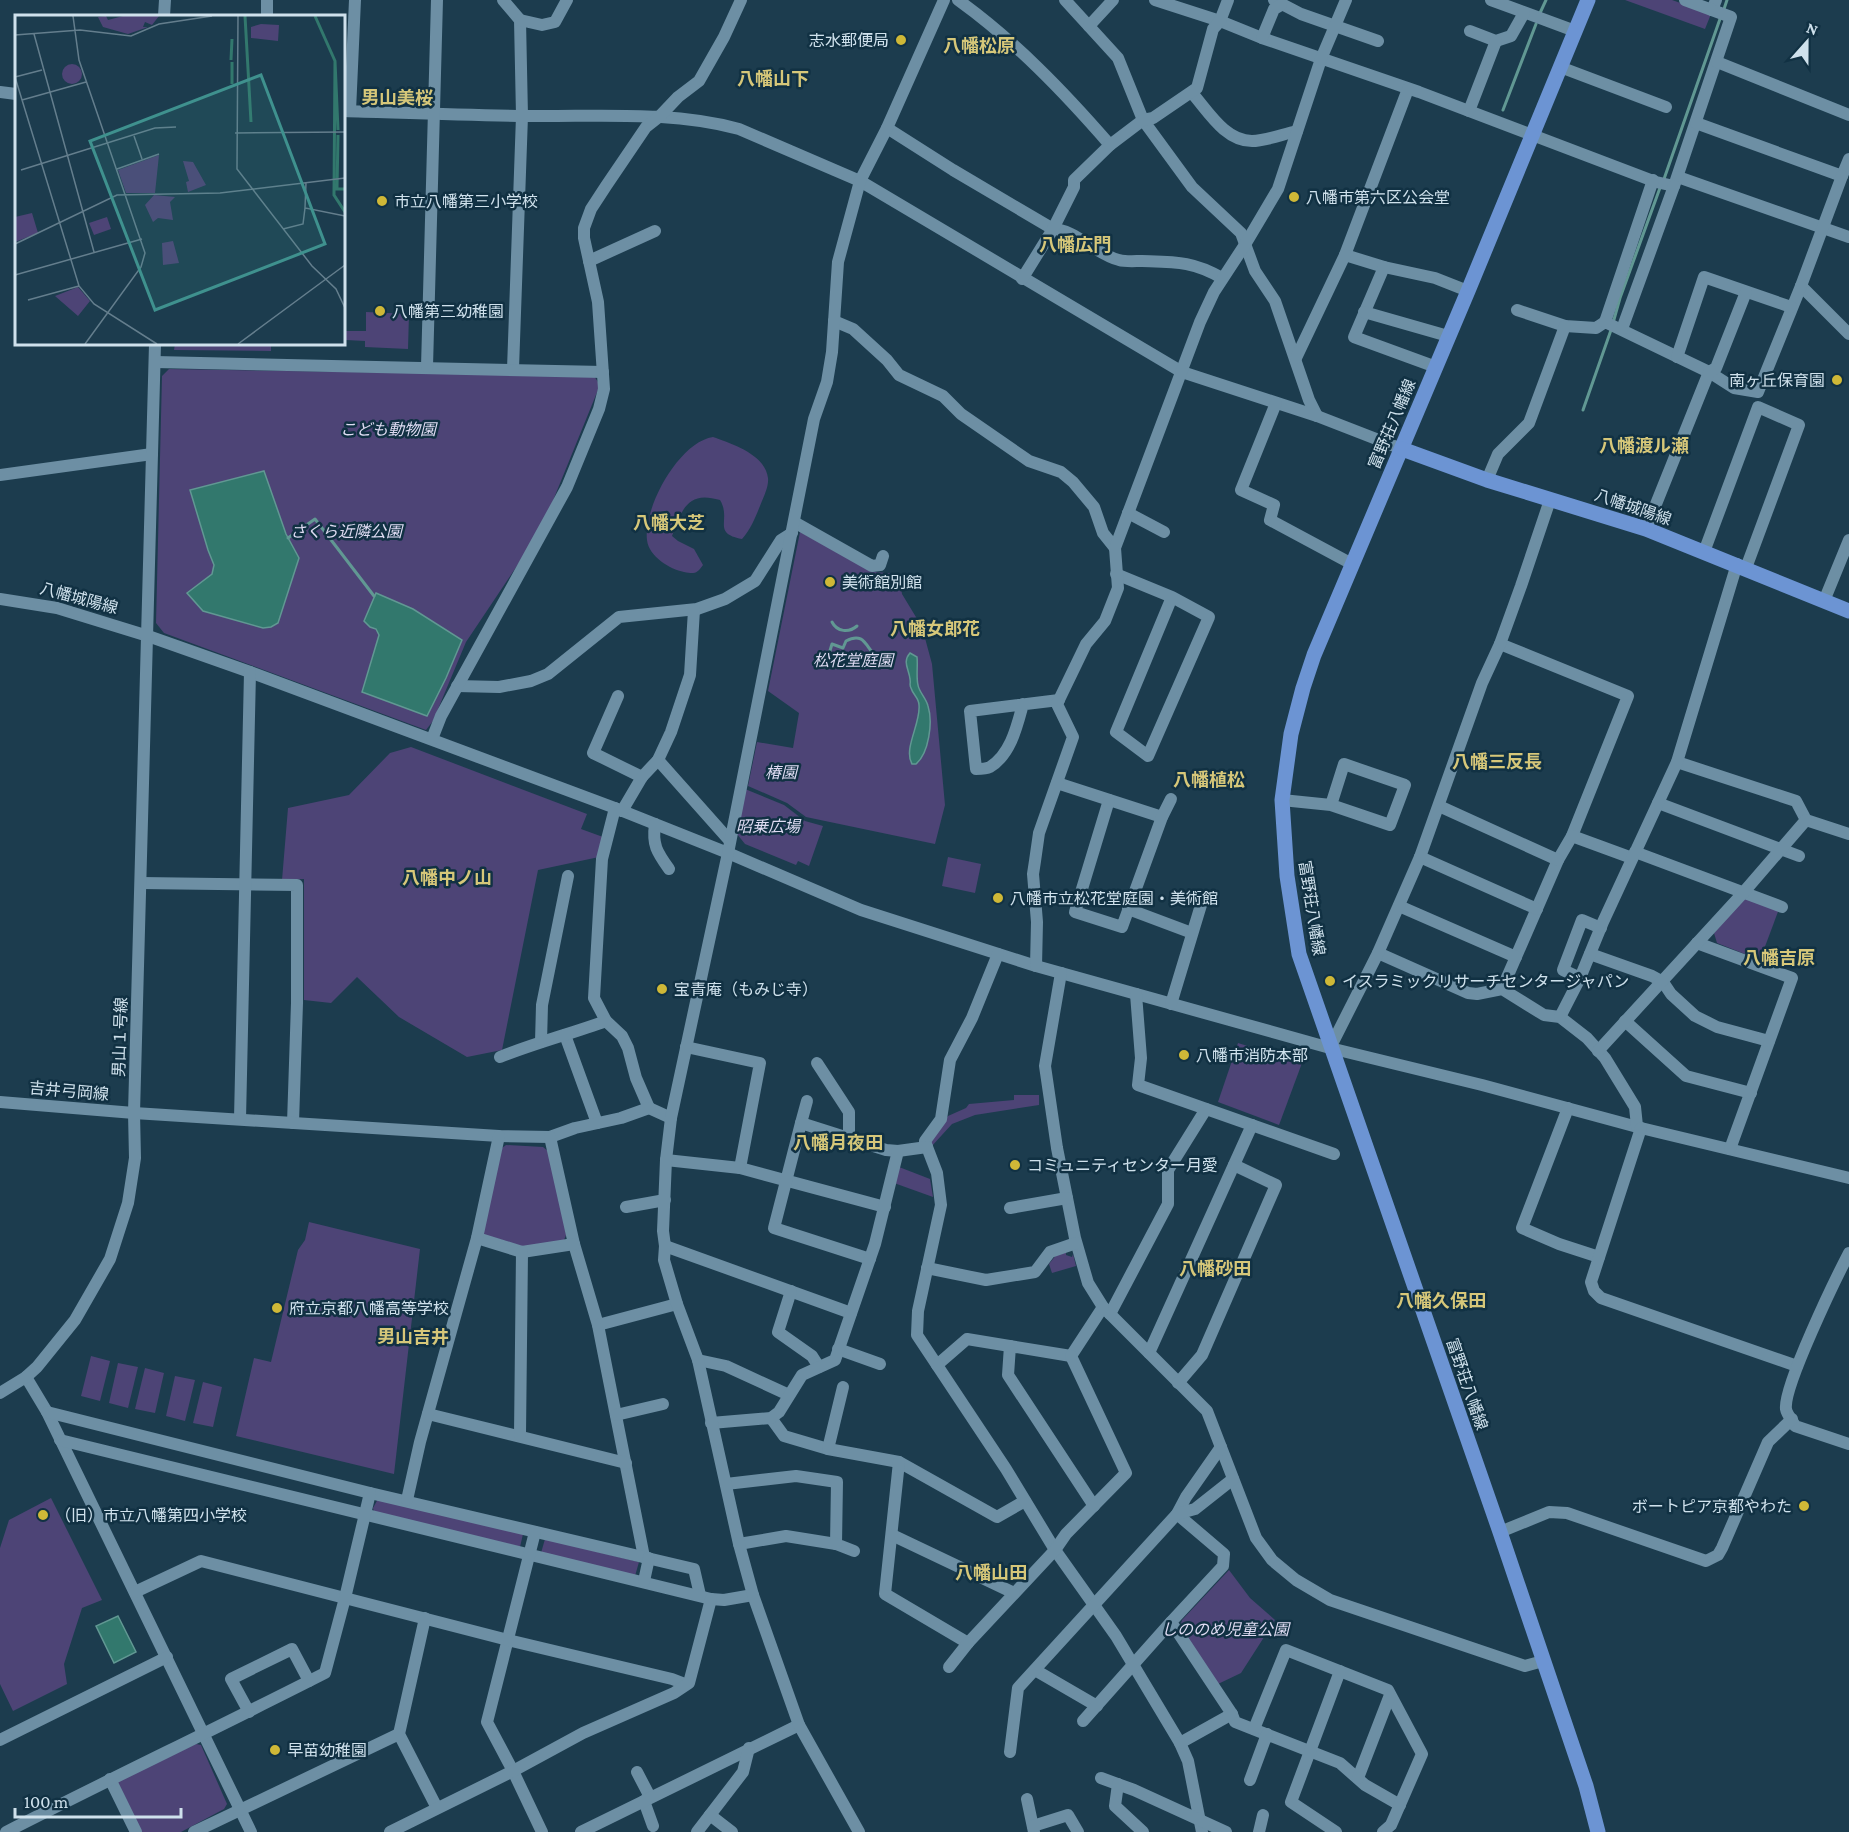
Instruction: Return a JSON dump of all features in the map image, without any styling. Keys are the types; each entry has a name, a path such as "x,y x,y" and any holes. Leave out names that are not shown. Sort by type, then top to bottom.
{"main road":[{"name":"富野荘八幡線","path":"1588,0 1314,655 1291,734 1282,800 1287,876 1299,954 1500,1532 1586,1786 1598,1832"},
{"name":"八幡城陽線","path":"1402,449 1487,480 1646,529 1849,611"}],"street":[{"path":"164,15 165,0"},
{"path":"355,0 347,111 522,116 660,116 739,129 860,181 1182,372 1317,416 1402,449"},
{"path":"427,367 437,0"},
{"path":"503,0 520,20 542,25 555,22 567,0"},
{"path":"432,738 457,686 567,487 598,409 604,389 598,302 584,238 584,228 591,209 646,128 678,97 699,81 724,37 741,0"},
{"path":"858,1832 799,1725 753,1595 739,1544 698,1360 677,1304 664,1260 666,1160 671,1118 729,847 814,419 827,382 832,352 838,262 860,181 887,128 944,0"},
{"path":"958,0 990,23 1025,54 1084,114 1110,145"},
{"path":"1065,0 1118,58 1143,120 1192,187 1241,232 1255,271 1275,301 1309,400 1317,416"},
{"path":"1089,26 1113,0"},
{"path":"1155,0 1220,21 1532,135 1666,181 1849,237"},
{"path":"1022,279 1053,229 1074,187 1074,180 1110,145 1143,120 1153,118 1197,88 1214,28 1220,21 1228,0"},
{"path":"1036,966 1037,922 1033,874 1039,833 1073,736 1057,704 1086,644 1104,621 1118,588 1115,548 1200,322 1222,278 1278,189 1321,59 1346,0"},
{"path":"1491,0 1575,31"},
{"path":"1612,325 1666,181 1695,123 1731,17 1718,9 1685,0"},
{"path":"1262,38 1277,2 1301,14 1378,41"},
{"path":"1470,31 1496,41 1511,36 1524,13"},
{"path":"513,369 522,116 520,20"},
{"path":"1469,111 1496,41"},
{"path":"1717,62 1849,114"},
{"path":"1560,67 1666,107"},
{"path":"1296,358 1345,255 1408,88"},
{"path":"0,92 15,94"},
{"path":"1192,93 1226,131 1237,139 1253,141 1298,131"},
{"path":"1695,123 1842,176"},
{"path":"887,128 952,170 1053,229 1061,229 1088,246 1119,260 1188,263 1207,269 1222,278"},
{"path":"1517,310 1564,326 1596,328 1612,325 1709,372 1734,388 1758,393 1849,159"},
{"path":"1612,325 1666,181"},
{"path":"589,261 655,231"},
{"path":"1345,255 1384,267 1434,278 1468,291"},
{"path":"1384,267 1354,337 1436,367"},
{"path":"1677,357 1704,277 1791,307"},
{"path":"1801,286 1849,334"},
{"path":"1646,529 1709,372 1716,368 1746,292"},
{"path":"1364,312 1448,336"},
{"path":"834,321 853,329 887,360 899,375 943,396 961,414 1029,461 1061,472 1074,482 1094,507 1104,533 1115,548"},
{"path":"1487,480 1498,454 1529,423 1564,326"},
{"name":"男山１号線","path":"0,1393 26,1377 37,1367 75,1320 110,1259 128,1203 135,1158 134,1113 155,345"},
{"path":"155,362 603,372"},
{"path":"1276,403 1242,490 1274,505 1270,520 1352,564"},
{"path":"1560,1017 1580,978 1677,762 1742,566 1799,425 1758,407 1704,552"},
{"path":"0,475 152,454"},
{"path":"1330,1048 1378,953 1420,857 1482,683 1500,644 1550,500"},
{"path":"1128,513 1164,532"},
{"path":"793,528 872,566 880,565 883,556"},
{"path":"457,686 499,687 531,681 548,674 619,617 694,610 725,599 755,581 781,540 793,528"},
{"path":"1824,601 1849,540"},
{"path":"1116,574 1172,597 1209,617 1148,756 1116,732 1172,597"},
{"name":"八幡城陽線","path":"0,598 57,608 148,636 250,672 432,738 655,824 729,847 861,910 1036,966 1330,1048 1849,1178"},
{"path":"671,1118 649,1108 622,1036 606,1021 594,998 602,859 619,810 642,777 658,760 671,732 690,675 694,610"},
{"path":"1500,644 1628,696 1572,836 1558,860 1502,989"},
{"path":"240,1119 250,672"},
{"path":"618,696 593,753 642,777"},
{"path":"1023,704 1017,728 1006,751 989,767 976,769 970,711 1023,704 1059,700"},
{"path":"658,760 729,847"},
{"path":"1677,762 1796,801 1806,819 1849,834"},
{"path":"1282,800 1331,805 1390,825 1405,785 1344,764 1331,805"},
{"path":"1057,783 1162,817"},
{"path":"1109,800 1075,912 1122,927 1162,817 1171,799"},
{"path":"1658,803 1799,856"},
{"path":"1439,806 1558,860"},
{"path":"1598,1051 1743,893 1806,819"},
{"path":"655,824 653,839 657,852 669,869"},
{"path":"1572,836 1634,855 1782,907"},
{"path":"1420,857 1537,909"},
{"path":"541,1042 543,1005 568,876"},
{"path":"141,883 297,885 297,1003 293,1123"},
{"path":"1171,1004 1201,905"},
{"path":"1399,906 1516,957"},
{"path":"1128,909 1192,933"},
{"path":"1580,978 1563,970 1582,920 1601,928"},
{"path":"1697,943 1792,978 1730,1149"},
{"path":"1378,953 1468,993 1477,994 1502,989 1544,1015 1560,1017 1587,1038 1598,1051 1635,1107 1639,1127 1591,1282 1594,1291 1601,1298 1797,1366"},
{"path":"998,954 972,1018 950,1060 941,1119 925,1141 938,1173 941,1205 918,1311 917,1335 1006,1469 1055,1550 1116,1636 1180,1743 1188,1761 1201,1826"},
{"path":"1590,954 1663,982 1671,994 1695,1016 1717,1027 1769,1041"},
{"path":"1061,973 1046,1066 1067,1198 1076,1243 1088,1283 1106,1311 1207,1411 1256,1538 1272,1560 1296,1580 1330,1600 1525,1666 1543,1661"},
{"path":"1136,994 1142,1058 1138,1085 1335,1154"},
{"path":"500,1057 606,1021"},
{"path":"1625,1021 1686,1076 1751,1093"},
{"path":"566,1035 597,1124"},
{"path":"686,1047 760,1063 740,1168"},
{"path":"817,1063 849,1112 849,1138"},
{"path":"807,1101 774,1228 870,1259"},
{"name":"吉井弓岡線","path":"0,1102 134,1113 499,1136 550,1137 649,1108"},
{"path":"1568,1108 1522,1228 1559,1244 1599,1257"},
{"path":"1071,1356 1106,1311 1168,1204 1168,1170 1206,1109"},
{"path":"801,1123 886,1150 898,1151 927,1147"},
{"path":"1149,1353 1252,1125"},
{"path":"407,1500 420,1443 477,1238 499,1136"},
{"path":"550,1137 574,1244 598,1325 647,1557 644,1581"},
{"path":"711,1423 771,1418 779,1412 802,1375 835,1360 870,1259 898,1151"},
{"path":"666,1160 740,1168 885,1207"},
{"path":"1178,1383 1202,1355 1276,1185 1234,1165"},
{"path":"1010,1208 1067,1198"},
{"path":"626,1207 665,1200"},
{"path":"477,1238 522,1252 574,1244"},
{"path":"927,1268 986,1280 1035,1272 1050,1252 1076,1243"},
{"path":"665,1246 851,1313"},
{"path":"520,1436 522,1252"},
{"path":"1849,1253 1797,1366 1788,1392 1786,1410 1796,1426 1849,1444"},
{"path":"791,1291 778,1332 812,1356 819,1367"},
{"path":"598,1325 677,1304"},
{"path":"937,1365 967,1340 1071,1356"},
{"path":"1010,1346 1008,1375 1094,1506"},
{"path":"838,1349 880,1364"},
{"path":"949,1667 968,1643 1055,1550 1066,1534 1126,1473 1071,1356"},
{"path":"698,1360 736,1370 789,1395"},
{"path":"26,1377 47,1412 251,1832"},
{"path":"828,1449 843,1387"},
{"path":"616,1415 663,1404"},
{"path":"47,1412 370,1493 694,1569 706,1597 689,1683 674,1693 583,1733 513,1771 390,1832"},
{"path":"428,1414 626,1463"},
{"path":"771,1418 784,1436 828,1449 899,1462 997,1517 1025,1501"},
{"path":"1500,1532 1549,1512 1567,1513 1706,1561 1718,1555 1722,1548 1768,1442 1792,1419"},
{"path":"60,1440 706,1597 724,1600 753,1595"},
{"path":"1010,1752 1018,1688 1177,1514 1186,1497 1221,1447"},
{"path":"201,1474 207,1452"},
{"path":"899,1462 885,1594 968,1643"},
{"path":"726,1484 796,1476 837,1482 836,1544"},
{"path":"1177,1514 1195,1509 1233,1479"},
{"path":"6,1832 325,1673 370,1493"},
{"path":"1083,1721 1223,1566 1224,1554 1177,1514"},
{"path":"535,1532 487,1722 542,1832"},
{"path":"892,1535 1014,1593"},
{"path":"739,1544 786,1536 836,1544 854,1551"},
{"path":"135,1592 201,1561 685,1684"},
{"path":"424,1618 399,1734 437,1808"},
{"path":"1171,1622 1235,1722 1340,1762 1365,1785 1400,1805"},
{"path":"249,1712 231,1680 292,1649 309,1681"},
{"path":"1254,1729 1286,1650 1388,1690 1422,1754 1391,1826 1383,1832"},
{"path":"0,1740 167,1657"},
{"path":"1035,1670 1097,1706"},
{"path":"1336,1832 1291,1802 1340,1671"},
{"path":"1358,1778 1390,1695"},
{"path":"1180,1743 1232,1714"},
{"path":"581,1832 799,1725"},
{"path":"194,1832 399,1734"},
{"path":"1250,1780 1267,1734"},
{"path":"697,1832 743,1772 749,1748"},
{"path":"637,1772 647,1799 653,1826"},
{"path":"1101,1778 1119,1784 1201,1826 1226,1832"},
{"path":"110,1779 136,1832"},
{"path":"1119,1784 1115,1806 1143,1832"},
{"path":"1027,1798 1034,1829 1068,1815 1078,1832"},
{"path":"710,1815 732,1832"},
{"path":"1259,1832 1263,1815"}],"green space":[{"path":"1625,0 1672,0 1711,14 1705,29"},
{"path":"366,312 409,314 408,349 365,347 365,341 346,340 346,331 366,331"},
{"path":"175,345 271,345 271,351 174,350"},
{"name":"さくら近隣公園","path":"169,369 594,376 600,385 541,530 466,642 433,721 426,730 164,633 156,623 162,376"},
{"path":"713,437 746,451 761,462 766,470 768,485 754,519 742,539 727,533 720,500 700,498 687,504 672,536 694,549 703,565 695,573 684,572 667,565 656,557 647,540 647,527 657,495 676,463 700,442"},
{"name":"松花堂庭園","path":"800,532 875,572 899,574 902,594 922,627 932,664 945,805 935,844 806,817 787,803 748,786 757,742 793,748 799,713 768,691"},
{"path":"411,747 587,814 581,829 603,837 599,857 538,870 502,1050 467,1057 399,1017 357,977 331,1003 304,1000 304,879 282,880 288,808 349,795 390,753"},
{"name":"昭乗広場","path":"745,789 784,805 805,821 823,826 809,866 798,861 796,865 745,844 737,834"},
{"path":"948,857 981,864 975,893 942,886"},
{"path":"1746,896 1779,909 1760,960 1717,943 1714,933"},
{"path":"1238,1043 1302,1063 1279,1125 1218,1102"},
{"path":"1014,1095 1039,1095 1039,1105 975,1115 952,1124 931,1147 929,1143 948,1116 966,1108 969,1104 1014,1100"},
{"path":"506,1145 543,1147 549,1152 567,1233 564,1240 523,1251 480,1236 502,1148"},
{"path":"899,1167 930,1179 933,1197 894,1183"},
{"path":"309,1222 420,1249 394,1474 236,1436 254,1358 271,1362 298,1250 305,1240"},
{"path":"1066,1252 1066,1255 1072,1257 1073,1254 1076,1266 1052,1273 1049,1264 1056,1255"},
{"path":"91,1356 110,1361 100,1401 81,1396"},
{"path":"118,1363 138,1367 128,1408 109,1403"},
{"path":"145,1368 164,1373 155,1413 135,1409"},
{"path":"175,1376 195,1380 185,1421 166,1416"},
{"path":"203,1382 222,1387 213,1427 193,1423"},
{"path":"51,1498 102,1600 82,1608 64,1664 67,1684 13,1711 0,1684 0,1548 9,1520"},
{"path":"378,1499 523,1534 520,1547 374,1512 373,1508"},
{"path":"545,1539 639,1562 635,1576 541,1553"},
{"name":"しののめ児童公園","path":"1229,1570 1250,1598 1275,1620 1241,1673 1218,1684 1180,1627 1182,1620"},
{"path":"196,1744 201,1745 227,1804 224,1809 181,1832 141,1832 117,1780"}],"shaded area":[{"path":"264,471 286,534 299,558 278,623 263,628 203,611 187,593 212,574 214,565 190,490"},
{"path":"376,593 413,609 462,640 427,716 362,692 379,635 376,629 364,621"},
{"path":"910,653 917,657 918,685 927,703 930,720 927,745 916,764 912,764 910,751 919,705 910,687 906,659"},
{"path":"118,1616 136,1652 114,1663 96,1626"}],"waterway":[{"path":"1540,13 1546,0"},
{"path":"1724,9 1727,0"},
{"path":"1664,179 1721,16"},
{"path":"1503,110 1536,24"},
{"path":"1613,323 1661,185"},
{"path":"1583,410 1611,330"},
{"path":"288,538 315,519 374,596"},
{"path":"832,622 837,628 843,630 850,630 857,626"},
{"path":"825,667 832,644 843,648 846,641 853,638 863,640 877,657 891,661"}],"place":[{"name":"志水郵便局","path":"901,40"},
{"name":"八幡市第六区公会堂","path":"1294,197"},
{"name":"市立八幡第三小学校","path":"382,201"},
{"name":"八幡第三幼稚園","path":"380,311"},
{"name":"南ヶ丘保育園","path":"1837,380"},
{"name":"美術館別館","path":"830,582"},
{"name":"八幡市立松花堂庭園・美術館","path":"998,898"},
{"name":"イスラミックリサーチセンタージャパン","path":"1330,981"},
{"name":"宝青庵（もみじ寺）","path":"662,989"},
{"name":"八幡市消防本部","path":"1184,1055"},
{"name":"コミュニティセンター月愛","path":"1015,1165"},
{"name":"府立京都八幡高等学校","path":"277,1308"},
{"name":"ボートピア京都やわた","path":"1804,1506"},
{"name":"（旧）市立八幡第四小学校","path":"43,1515"},
{"name":"早苗幼稚園","path":"275,1750"}],"district":[{"name":"八幡松原","path":"979,46"},
{"name":"八幡山下","path":"773,79"},
{"name":"男山美桜","path":"397,98"},
{"name":"八幡広門","path":"1075,245"},
{"name":"八幡渡ル瀬","path":"1644,446"},
{"name":"八幡大芝","path":"669,523"},
{"name":"八幡女郎花","path":"935,629"},
{"name":"八幡三反長","path":"1497,762"},
{"name":"八幡植松","path":"1209,780"},
{"name":"八幡中ノ山","path":"447,878"},
{"name":"八幡吉原","path":"1779,958"},
{"name":"八幡月夜田","path":"838,1143"},
{"name":"八幡砂田","path":"1215,1269"},
{"name":"八幡久保田","path":"1441,1301"},
{"name":"男山吉井","path":"413,1337"},
{"name":"八幡山田","path":"991,1573"}],"park label":[{"name":"こども動物園","path":"388,429"},
{"name":"椿園","path":"781,772"}]}
